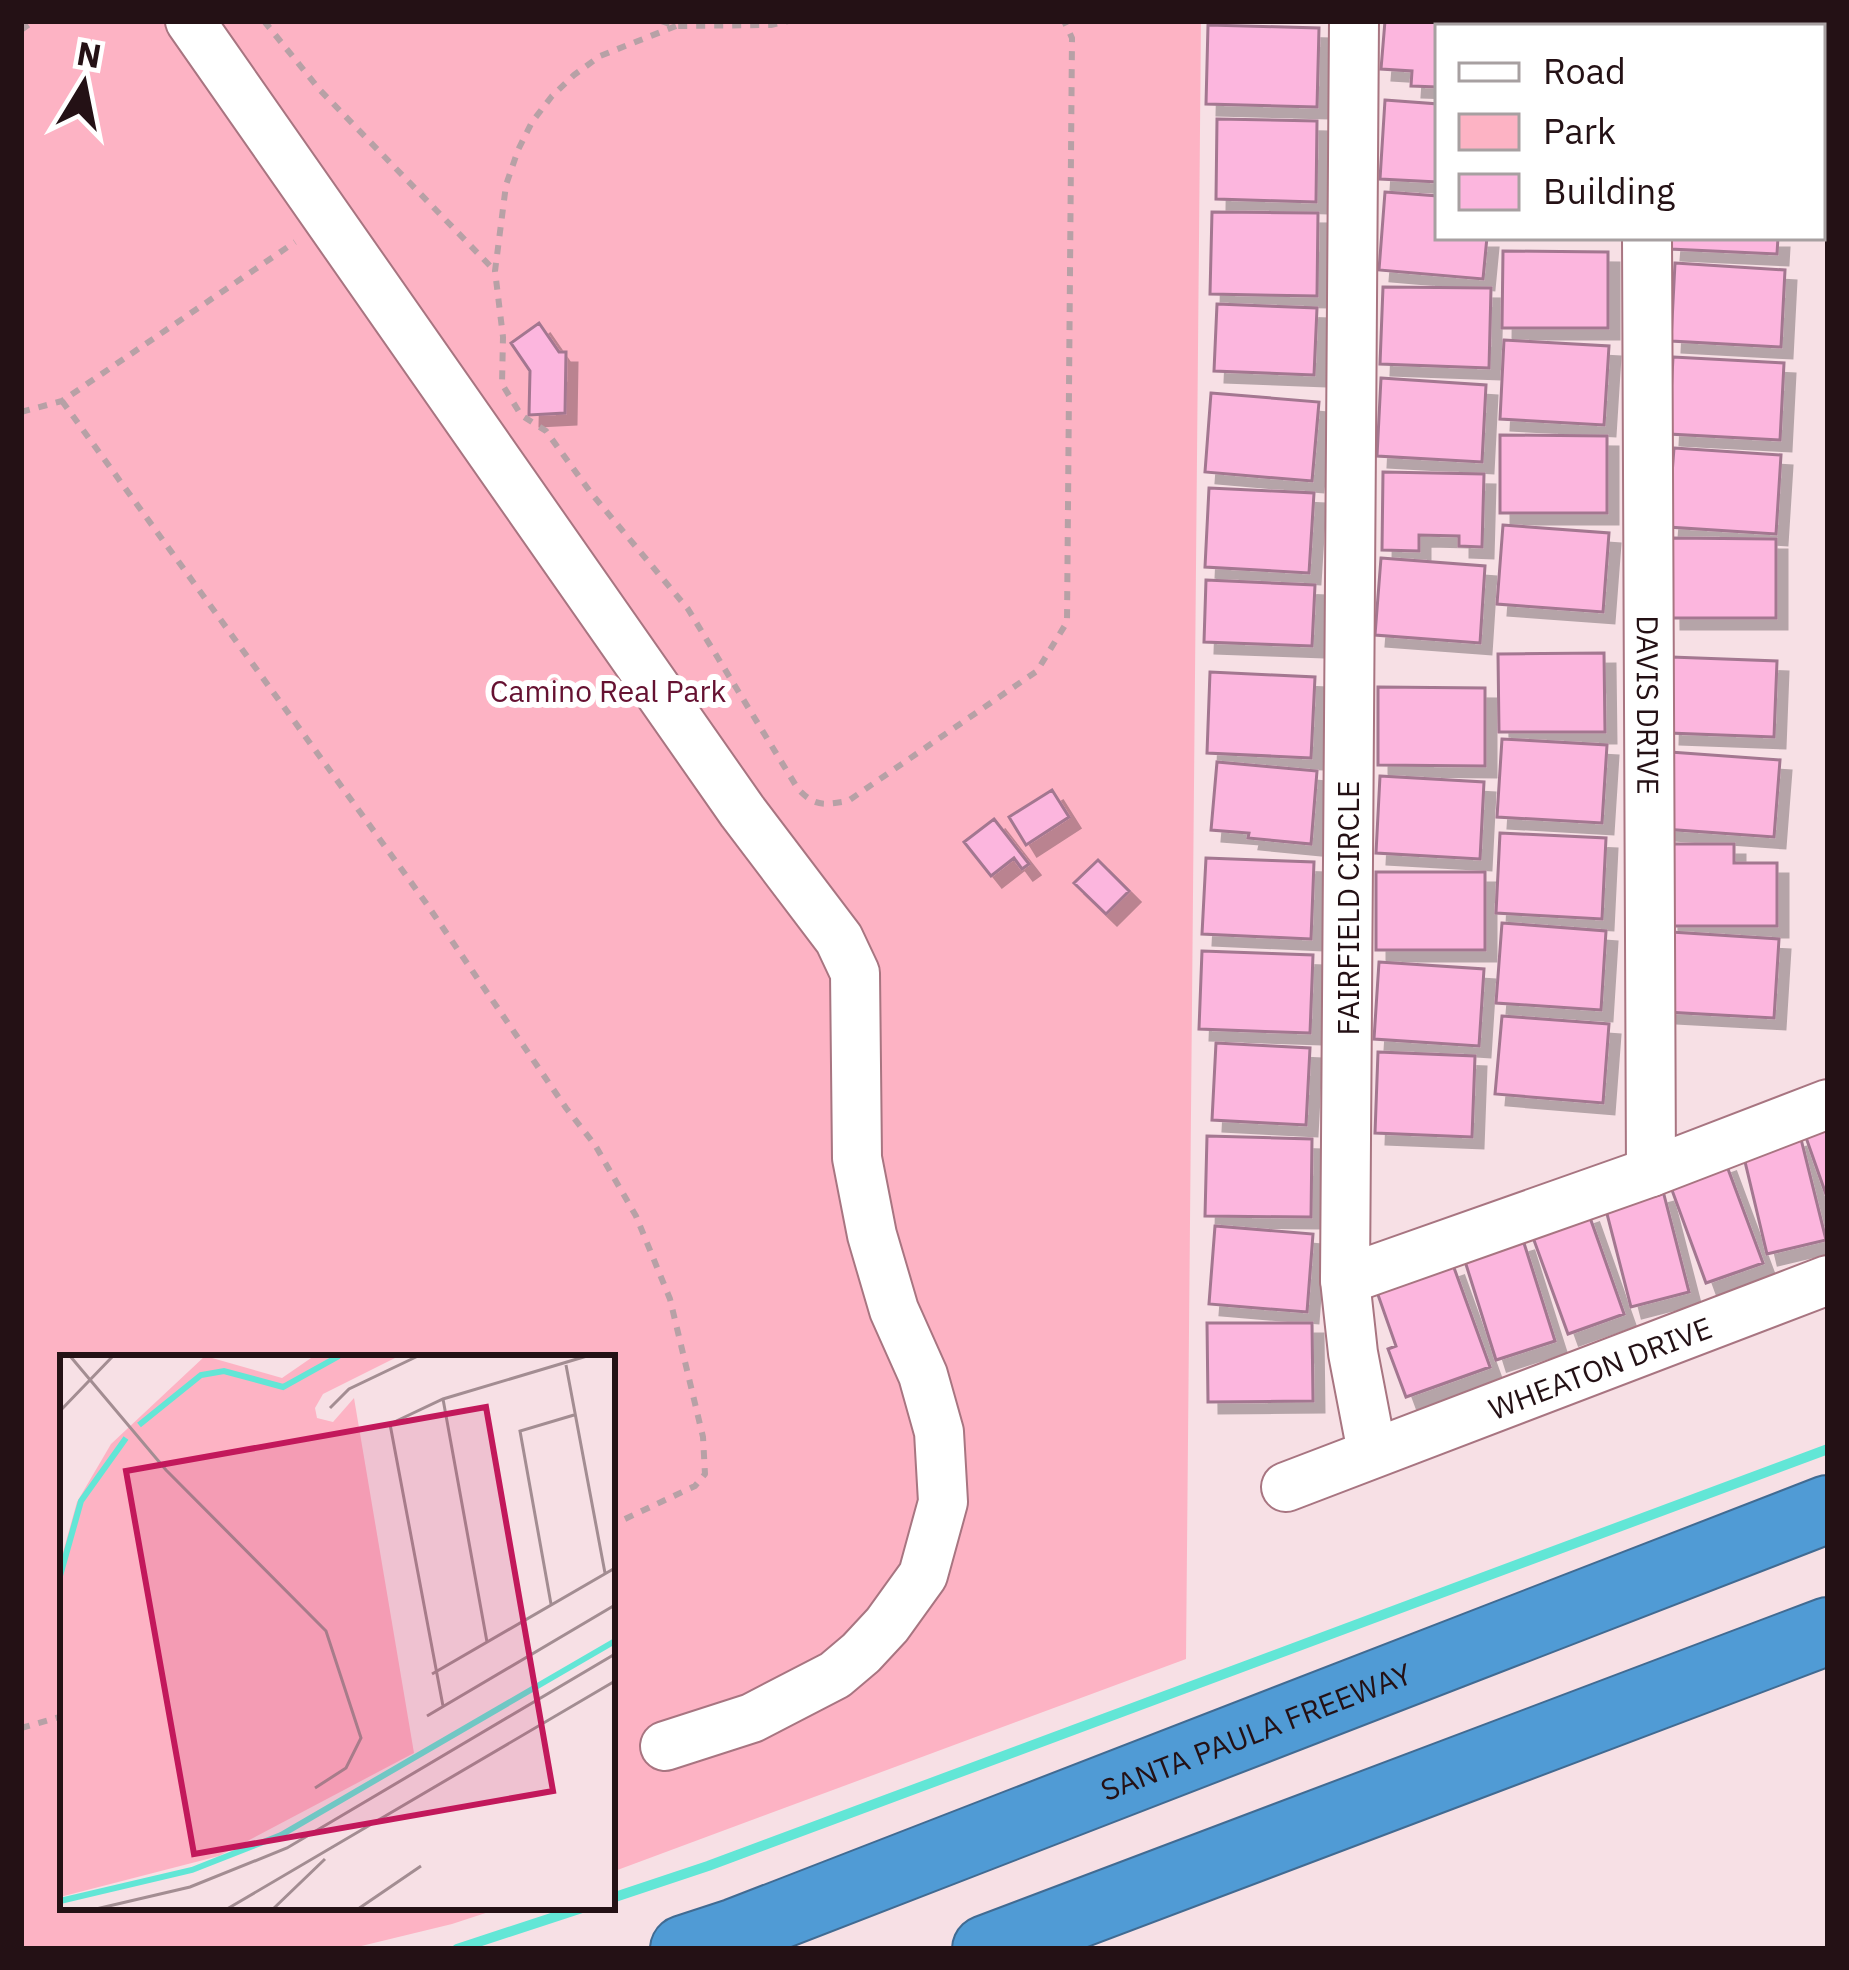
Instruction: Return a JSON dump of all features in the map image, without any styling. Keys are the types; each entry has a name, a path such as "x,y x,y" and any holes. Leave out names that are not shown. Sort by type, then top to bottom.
{"highway":[{"name":"SANTA PAULA FREEWAY","path":"684,1949 1828,1509"},
{"path":"986,1949 1828,1631"}],"lane":[{"path":"190,21 742,812 839,939 855,973 857,1158 893,1310 923,1375 939,1432 943,1502 935,1538 923,1575 907,1600 836,1675 752,1718 665,1746"},
{"name":"FAIRFIELD CIRCLE","path":"1345,1280 1354,21"},
{"name":"DAVIS DRIVE","path":"1647,240 1651,1172"},
{"path":"1372,1452 1345,1280 1828,1104"},
{"name":"WHEATON DRIVE","path":"1286,1487 1828,1280"}],"path":[{"path":"21,30 34,21"},
{"path":"264,21 319,89 495,271"},
{"path":"661,21 676,26 788,21"},
{"path":"676,26 600,56 574,75 532,122 518,150 506,185 495,271 503,337 502,384 521,415 546,431 688,609 798,789 810,802 828,805 848,800 1036,671 1067,622 1072,38 1064,21"},
{"path":"21,412 62,401 303,237"},
{"path":"62,401 426,903 595,1145 636,1216 670,1299 703,1437 705,1474 695,1486 615,1524"},
{"path":"21,1728 60,1718"}],"green space":[{"name":"Camino Real Park","path":"21,21 1201,21 1186,1659 615,1871 615,1355 60,1355 60,1910 495,1910 349,1949 21,1949"}],"building":[{"path":"1385,21 1491,21 1435,24 1435,87 1411,86 1412,71 1381,69"},
{"path":"1504,21 1610,21 1610,24"},
{"path":"1674,21 1782,21 1782,24"},
{"path":"1828,21 1828,79 1825,24 1796,24"},
{"path":"1208,25 1319,28 1317,107 1206,104"},
{"path":"1385,100 1435,104 1435,182 1380,179"},
{"path":"1217,119 1317,121 1316,202 1216,199"},
{"path":"1385,192 1435,196 1435,240 1487,240 1483,279 1379,270"},
{"path":"1212,212 1318,213 1317,296 1210,294"},
{"path":"1671,240 1778,240 1777,254 1670,249"},
{"path":"1503,251 1608,252 1608,328 1502,328"},
{"path":"1675,263 1785,270 1781,347 1671,341"},
{"path":"1383,287 1491,288 1489,368 1380,364"},
{"path":"1217,304 1317,308 1314,375 1214,371"},
{"path":"539,323 559,352 566,352 565,413 529,415 530,371 511,343"},
{"path":"1504,340 1609,346 1604,425 1500,419"},
{"path":"1673,357 1784,363 1780,440 1669,434"},
{"path":"1381,378 1486,385 1482,462 1377,456"},
{"path":"1211,393 1319,402 1312,481 1205,472"},
{"path":"1500,435 1607,436 1607,513 1500,513"},
{"path":"1674,448 1781,455 1776,534 1668,527"},
{"path":"1383,472 1484,474 1482,547 1459,546 1459,536 1419,535 1419,551 1382,550"},
{"path":"1209,488 1314,493 1309,573 1205,567"},
{"path":"1503,525 1609,533 1603,612 1497,604"},
{"path":"1669,538 1776,539 1776,618 1670,618"},
{"path":"1381,558 1485,566 1480,643 1375,635"},
{"path":"1206,580 1315,585 1312,646 1204,642"},
{"path":"1604,653 1605,732 1499,732 1498,654"},
{"path":"1671,657 1777,661 1774,737 1669,733"},
{"path":"1210,672 1315,677 1311,758 1207,753"},
{"path":"1378,687 1485,688 1485,766 1378,765"},
{"path":"1502,739 1607,745 1602,823 1497,817"},
{"path":"1670,752 1780,760 1774,837 1664,829"},
{"path":"1217,762 1317,771 1311,844 1211,830"},
{"path":"1380,776 1484,782 1480,859 1376,853"},
{"path":"1052,790 1069,817 1026,845 1009,817"},
{"path":"994,819 1029,864 1022,869 1014,858 991,876 964,842"},
{"path":"1500,833 1606,838 1602,919 1496,913"},
{"path":"1667,844 1734,844 1734,863 1777,863 1777,926 1668,926"},
{"path":"1206,858 1314,862 1311,939 1202,934"},
{"path":"1098,860 1129,891 1106,914 1074,883"},
{"path":"1376,872 1485,872 1485,950 1376,950"},
{"path":"1502,923 1606,931 1601,1010 1496,1003"},
{"path":"1671,932 1779,939 1774,1018 1666,1012"},
{"path":"1202,951 1313,955 1310,1033 1199,1029"},
{"path":"1379,962 1484,969 1479,1046 1374,1039"},
{"path":"1502,1016 1609,1024 1603,1103 1495,1094"},
{"path":"1216,1043 1310,1048 1306,1125 1212,1120"},
{"path":"1378,1052 1475,1056 1472,1137 1375,1133"},
{"path":"1828,1120 1828,1200 1803,1129"},
{"path":"1800,1135 1826,1240 1767,1254 1742,1149"},
{"path":"1207,1136 1312,1139 1311,1217 1205,1216"},
{"path":"1725,1161 1763,1263 1706,1283 1669,1182"},
{"path":"1663,1191 1689,1292 1631,1307 1605,1206"},
{"path":"1588,1212 1624,1314 1568,1334 1531,1232"},
{"path":"1215,1226 1313,1234 1307,1312 1209,1304"},
{"path":"1523,1240 1555,1341 1496,1360 1464,1258"},
{"path":"1453,1265 1490,1367 1406,1397 1388,1349 1396,1346 1377,1292"},
{"path":"1207,1323 1312,1323 1313,1401 1208,1402"}],"waterway":[{"path":"615,1897 1828,1449"},
{"path":"457,1949 576,1910"}]}
